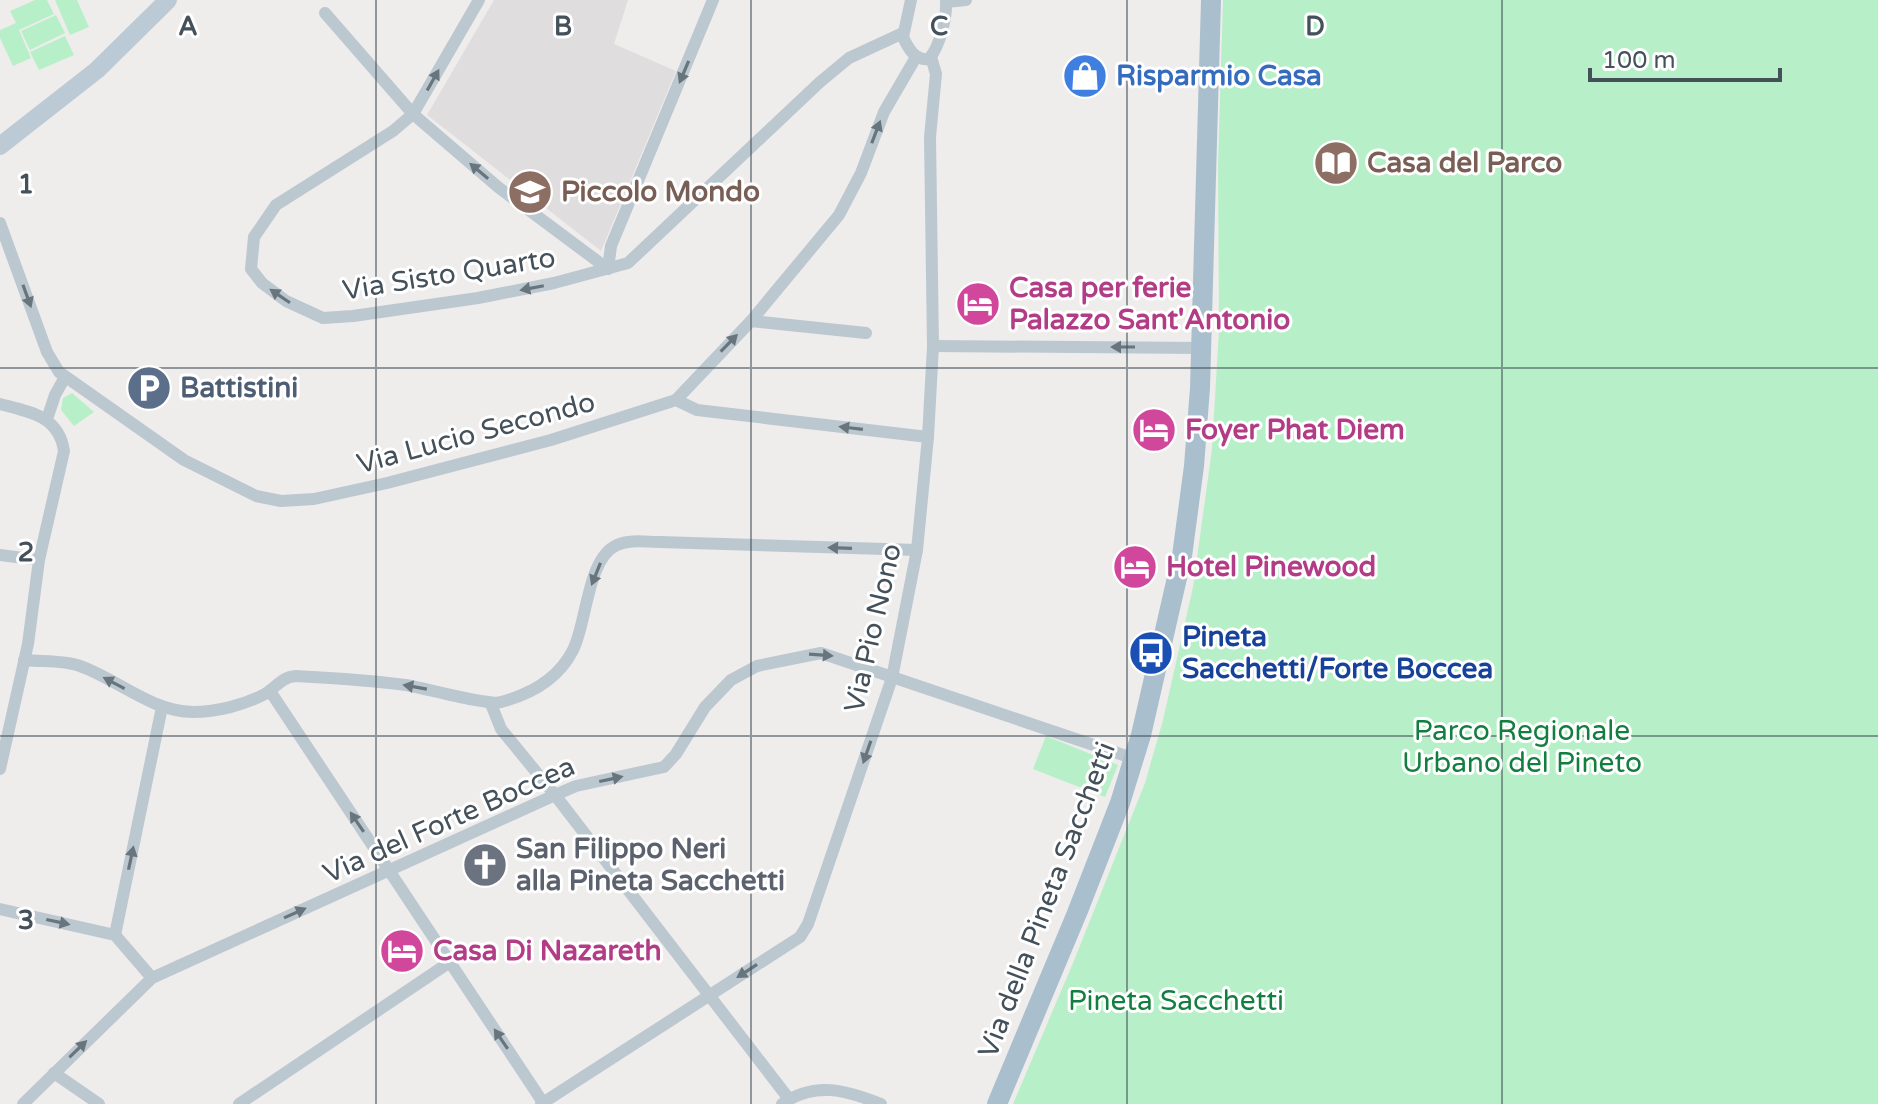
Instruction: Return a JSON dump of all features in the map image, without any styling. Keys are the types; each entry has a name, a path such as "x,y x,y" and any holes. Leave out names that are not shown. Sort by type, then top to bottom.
{"main road":[{"path":"0,146 97,70 168,0"},
{"name":"Via della Pineta Sacchetti","path":"997,1104 1077,913 1135,759 1182,556 1194,466 1201,348 1211,0"}],"street":[{"name":"Via Sisto Quarto","path":"479,0 413,114 393,131 276,205 254,237 251,269 262,283 286,301 323,318 353,316 478,298 554,283 628,263 820,82 849,58 903,33"},
{"path":"325,13 413,114 498,187 608,269 611,246 713,0"},
{"path":"909,1 903,33 916,57 924,60 931,57 942,27 946,1 966,0"},
{"path":"916,57 884,112 861,173 844,207 751,321 676,400 697,410 928,437"},
{"name":"Via Pio Nono","path":"543,1103 800,937 806,929 892,678 917,550 933,346 930,137 936,74 931,57"},
{"name":"Via Lucio Secondo","path":"0,223 47,352 56,368 184,460 256,496 281,501 314,499 387,483 551,440 676,400"},
{"path":"751,321 866,333"},
{"path":"933,346 1201,348"},
{"path":"47,419 65,377"},
{"path":"0,404 47,419 60,435 64,451 39,560 24,660 0,769"},
{"path":"24,660 79,666 162,707 191,711 219,709 246,702 270,691 286,677 406,685 491,704 526,693 545,682 561,667 577,642 597,571 606,554 618,544 660,542 917,550"},
{"path":"0,555 39,560"},
{"name":"Via del Forte Boccea","path":"23,1104 152,978 576,786 664,767 676,754 710,699 731,680 757,666 821,653 1135,759"},
{"path":"270,691 543,1103"},
{"path":"491,704 501,729 709,995 785,1102 804,1093 829,1089 854,1093 881,1104"},
{"path":"115,935 162,707"},
{"path":"0,909 115,935 152,978"},
{"path":"239,1104 450,962"},
{"path":"54,1073 99,1104"}],"shaded area":[{"path":"494,0 628,0 614,44 676,71 601,251 427,115"}],"green space":[{"path":"35,0 47,0 54,14 19,30 31,58 13,66 0,38 0,30 16,23 10,11"},
{"path":"55,0 77,0 89,27 70,35"},
{"name":"Parco Regionale Urbano del Pineto","path":"1223,0 1878,0 1878,1104 1013,1104 1145,783 1163,720 1193,587 1212,449 1219,329 1218,164"},
{"path":"56,15 65,33 30,50 21,31"},
{"path":"65,36 74,55 39,70 30,52"},
{"path":"72,393 94,412 74,426 61,410 63,398"},
{"path":"1046,736 1118,765 1105,797 1033,769"}],"place":[{"name":"Risparmio Casa","path":"1085,76"},
{"name":"Casa del Parco","path":"1336,163"},
{"name":"Piccolo Mondo","path":"530,192"},
{"name":"Casa per ferie Palazzo Sant'Antonio","path":"978,304"},
{"name":"Battistini","path":"149,388"},
{"name":"Foyer Phat Diem","path":"1154,430"},
{"name":"Hotel Pinewood","path":"1135,567"},
{"name":"Pineta Sacchetti/Forte Boccea","path":"1151,653"},
{"name":"San Filippo Neri alla Pineta Sacchetti","path":"485,865"},
{"name":"Casa Di Nazareth","path":"402,951"}],"park label":[{"name":"Pineta Sacchetti","path":"1176,1001"}]}
